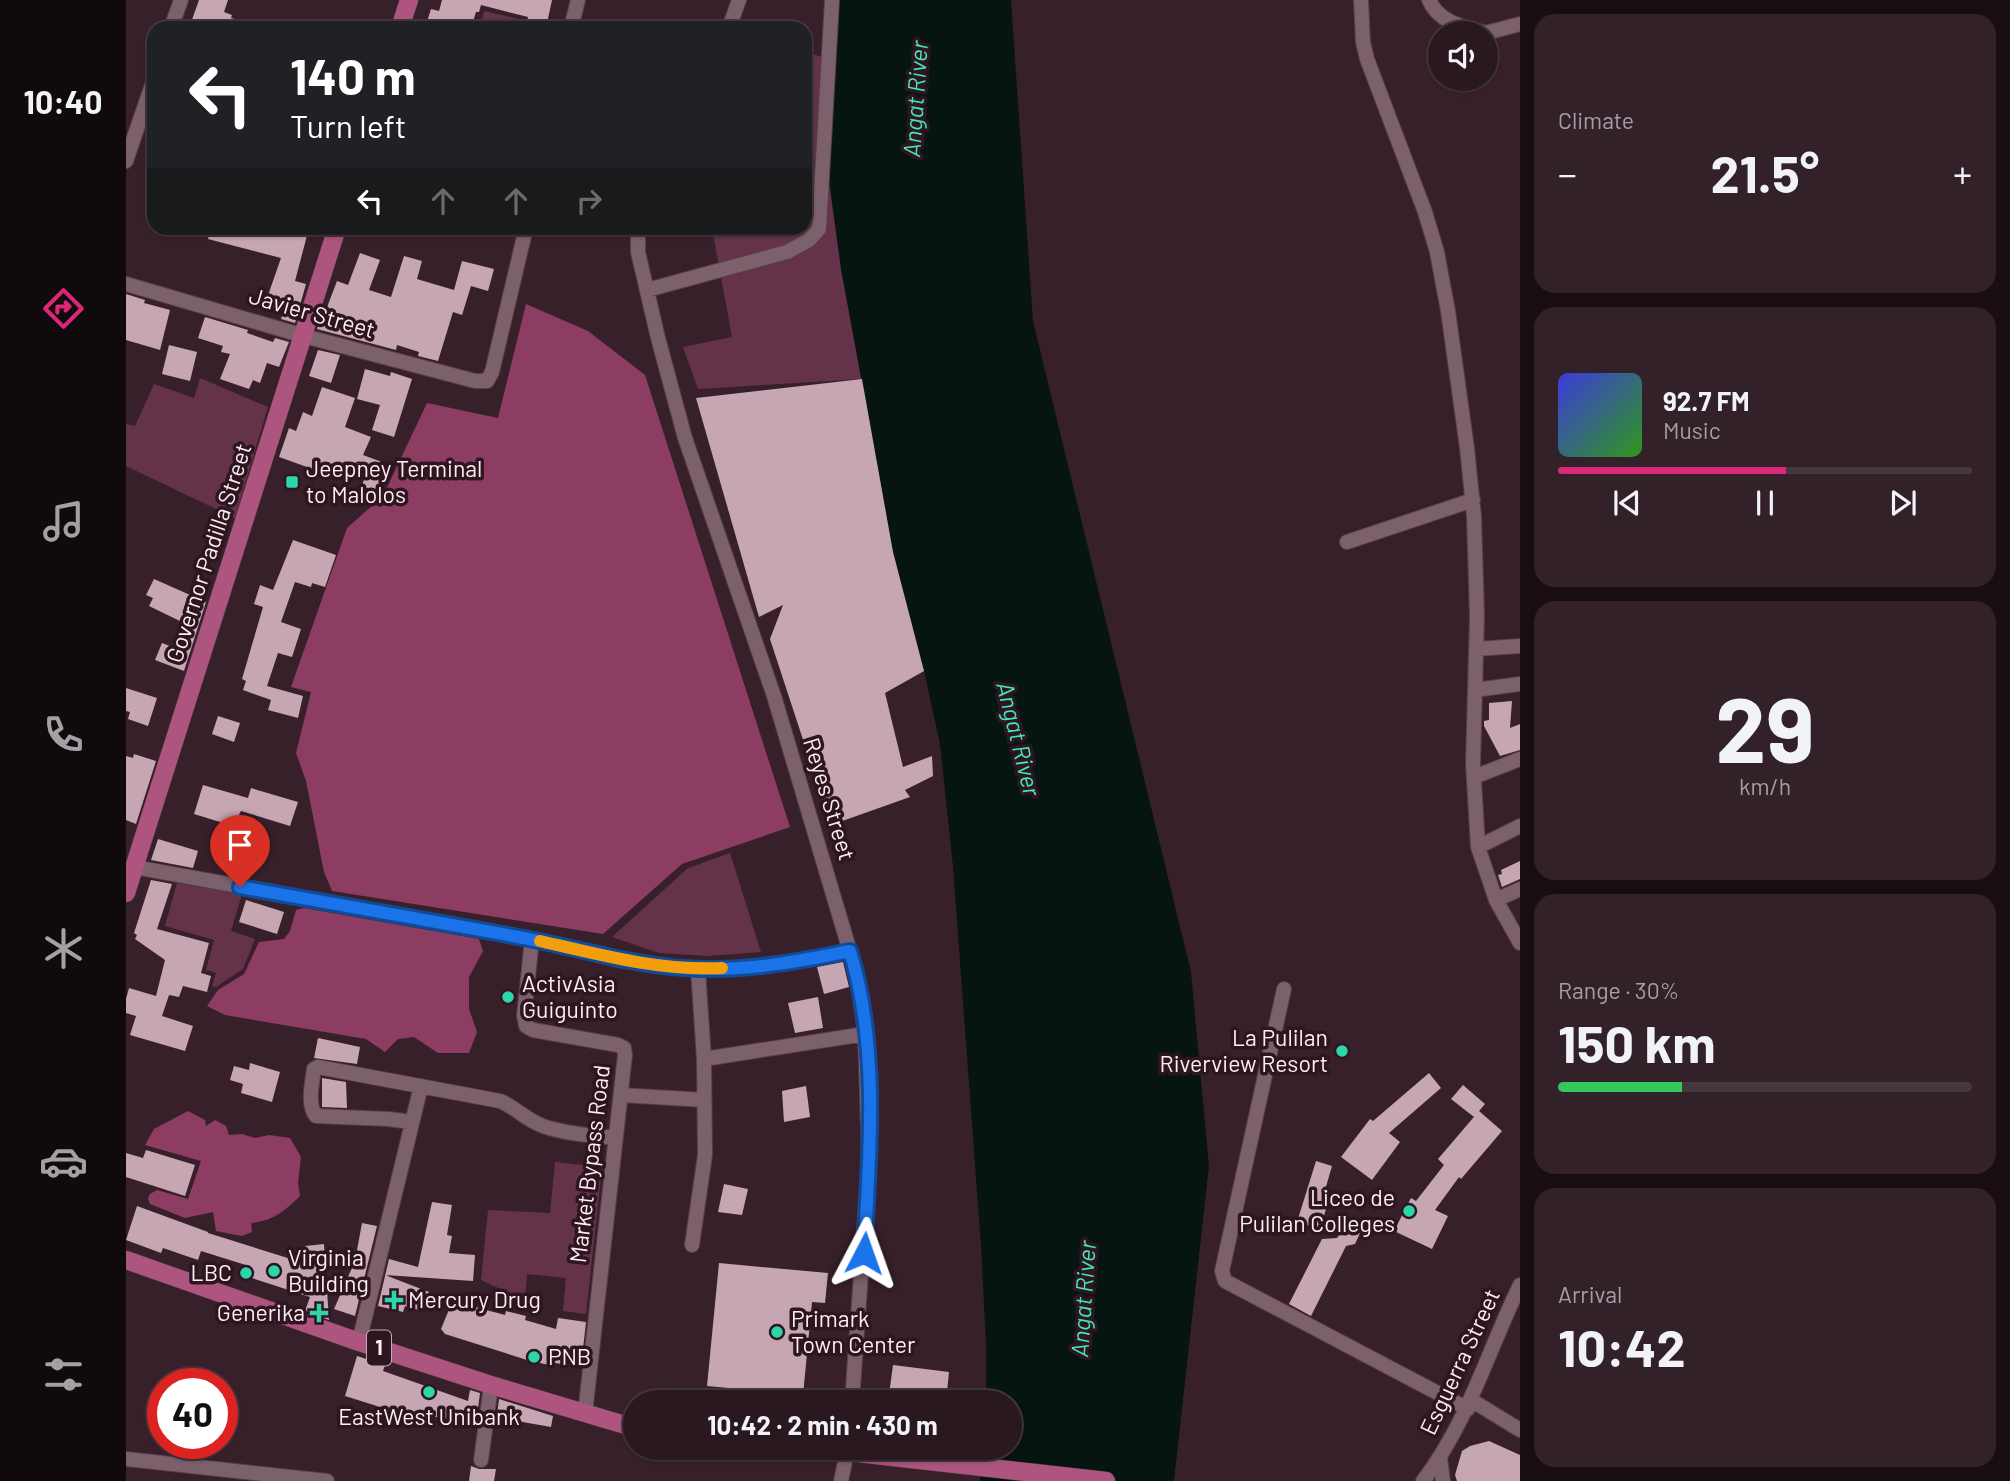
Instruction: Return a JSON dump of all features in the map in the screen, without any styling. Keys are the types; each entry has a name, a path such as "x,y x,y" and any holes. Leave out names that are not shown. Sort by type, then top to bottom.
{"main road":[{"path":"402,21 409,0"},
{"name":"Governor Padilla Street","path":"127,890 335,235"},
{"name":"1","path":"126,1260 359,1342 623,1425"},
{"path":"922,1460 1106,1481"}],"street":[{"path":"174,21 181,0"},
{"path":"573,21 578,0"},
{"path":"732,21 739,0"},
{"path":"647,290 787,252 809,240 819,229 832,0"},
{"path":"1361,0 1367,60 1425,212 1437,252 1448,311 1473,500 1476,649 1474,777 1478,847 1496,900 1520,943"},
{"path":"1429,0 1433,10 1449,21"},
{"path":"1498,30 1520,24"},
{"path":"126,161 147,100"},
{"name":"Javier Street","path":"126,284 304,336 475,381 487,381 492,372 524,235"},
{"name":"Reyes Street","path":"638,235 638,252 685,438 774,695 857,975 866,1034 869,1158 853,1390"},
{"path":"1347,542 1473,500"},
{"path":"1476,649 1520,646"},
{"path":"1475,690 1520,684"},
{"path":"1474,777 1520,760"},
{"path":"1478,847 1520,826"},
{"path":"134,867 532,939 618,960 698,969 788,963 850,951"},
{"path":"1496,900 1520,889"},
{"name":"Market Bypass Road","path":"532,939 524,1016 526,1026 533,1030 618,1045 624,1048 625,1055 585,1414"},
{"path":"692,1245 705,1155 704,1059 698,969"},
{"path":"1284,989 1222,1271 1225,1281 1520,1430"},
{"path":"704,1059 866,1034"},
{"path":"412,1122 316,1116 311,1105 314,1069 500,1101 542,1126 614,1138"},
{"path":"359,1342 421,1086"},
{"path":"621,1095 704,1100"},
{"name":"Esguerra Street","path":"1423,1481 1440,1458 1469,1405 1520,1285"},
{"path":"481,1460 492,1385"},
{"name":"Esguerra Street","path":"1440,1458 1443,1481"},
{"path":"126,1459 327,1481"},
{"path":"841,1481 846,1460"}],"shaded area":[{"path":"484,11 523,20 523,21 482,21"},
{"path":"812,54 833,60 841,269 862,379 698,389 683,347 732,337 713,235 812,235"},
{"path":"526,304 588,331 645,375 790,827 682,864 603,934 332,891 324,872 306,781 296,753 311,692 291,687 347,528 383,496 427,403 498,418"},
{"path":"200,378 268,407 235,518 126,466 126,424 135,426 154,384 194,398"},
{"path":"730,853 761,952 708,956 659,953 612,937 688,868"},
{"path":"177,883 242,894 231,931 255,939 243,969 216,987 212,986 216,973 206,970 214,940 165,926"},
{"path":"304,908 479,939 483,951 469,977 469,1009 477,1032 469,1053 438,1053 414,1037 398,1039 385,1052 366,1039 225,1015 207,1006 218,990 244,974 259,942 284,939 290,931 296,910"},
{"path":"188,1111 205,1120 206,1126 215,1120 226,1126 229,1135 290,1138 301,1157 298,1183 300,1196 278,1214 251,1223 252,1232 242,1236 216,1231 213,1212 185,1218 150,1204 150,1194 157,1190 188,1199 201,1161 145,1145 154,1129"},
{"path":"555,1162 602,1167 586,1314 563,1311 566,1278 527,1274 525,1300 481,1280 488,1210 550,1213"}],"water":[{"name":"Angat River","path":"837,0 1011,0 1033,321 1191,972 1209,1166 1174,1481 980,1481 982,1460 1022,1460 1022,1390 986,1390 981,1246 953,867 940,744 893,552 841,269 829,181 830,110"}],"building":[{"path":"199,0 228,0 224,12 232,15 231,18 242,21 192,21"},
{"path":"442,0 552,0 548,21 527,21 528,17 481,5 473,21 427,21 431,9 439,11"},
{"path":"209,235 307,235 295,281 306,284 295,323 281,319 285,308 266,301 281,258 208,239"},
{"path":"360,253 380,260 369,290 391,297 404,256 422,261 417,279 454,290 462,261 494,269 488,291 471,286 462,315 453,312 438,361 418,356 419,352 397,345 396,350 317,329 323,309 326,310 337,281 348,285"},
{"path":"126,294 145,300 144,303 170,310 160,350 126,340"},
{"path":"205,317 248,330 247,333 273,342 275,338 289,342 279,367 267,363 260,383 253,380 249,389 220,379 230,354 221,352 223,346 198,338"},
{"path":"169,345 197,352 190,381 162,374"},
{"path":"318,350 340,355 331,383 309,376"},
{"path":"365,369 390,376 391,372 412,379 394,437 372,430 380,405 357,399"},
{"path":"862,379 893,552 924,671 885,693 903,767 932,756 933,776 905,790 910,797 831,825 770,639 783,605 759,617 696,398"},
{"path":"322,387 355,398 345,427 371,437 363,455 390,465 381,493 362,486 366,473 340,463 335,477 279,457 289,428 296,431 303,412 312,416"},
{"path":"293,540 336,555 325,587 312,583 311,587 295,582 281,622 301,629 292,657 278,653 267,686 303,696 298,718 268,710 271,700 243,690 246,681 242,679 263,607 254,604 260,585 273,590"},
{"path":"154,579 206,602 184,671 155,660 162,643 175,648 184,623 149,606 153,598 146,595"},
{"path":"126,688 157,698 148,726 128,719 130,712 126,711"},
{"path":"1512,701 1510,728 1520,724 1520,750 1500,756 1484,721 1489,720 1489,703"},
{"path":"218,716 240,723 234,742 212,734"},
{"path":"134,754 156,761 136,824 126,820 126,756 133,758"},
{"path":"203,785 248,798 251,788 298,802 290,826 241,811 233,826 194,814"},
{"path":"158,839 198,851 193,868 151,860"},
{"path":"1520,861 1520,879 1502,887 1498,875 1502,874 1501,870"},
{"path":"151,880 172,884 157,929 209,943 201,973 211,976 207,992 183,986 179,997 169,995 162,1016 193,1026 185,1051 130,1035 136,1016 126,1013 129,988 156,996 165,960 135,939 137,935 134,933"},
{"path":"246,900 284,912 277,934 239,922"},
{"path":"843,962 849,987 824,994 817,967"},
{"path":"818,997 823,1028 795,1033 788,1003"},
{"path":"318,1038 360,1047 357,1064 314,1058"},
{"path":"250,1063 280,1072 272,1102 241,1093 243,1084 230,1080 234,1066 249,1070"},
{"path":"1429,1073 1441,1088 1389,1133 1400,1142 1372,1180 1341,1157 1370,1119 1373,1121"},
{"path":"322,1078 346,1082 347,1108 322,1107"},
{"path":"1463,1085 1485,1104 1474,1117 1451,1099"},
{"path":"806,1086 810,1117 784,1122 782,1091"},
{"path":"1479,1111 1502,1131 1461,1179 1459,1177 1435,1210 1448,1216 1432,1249 1394,1231 1411,1198 1416,1201 1444,1165 1438,1159"},
{"path":"146,1150 195,1165 185,1196 126,1177 126,1153 143,1158"},
{"path":"1316,1161 1332,1166 1321,1204 1327,1206 1320,1229 1297,1222"},
{"path":"724,1184 748,1189 742,1215 718,1212"},
{"path":"432,1202 452,1205 447,1235 452,1236 449,1253 475,1255 473,1281 385,1275 389,1259 418,1267"},
{"path":"137,1206 208,1233 307,1264 305,1246 324,1244 329,1320 305,1311 310,1297 246,1276 249,1266 201,1251 198,1260 163,1248 161,1253 126,1240"},
{"path":"1350,1220 1365,1222 1355,1244 1346,1246 1311,1316 1289,1304 1322,1239 1337,1238"},
{"path":"362,1223 377,1226 355,1316 334,1309 355,1261"},
{"name":"Primark Town Center","path":"719,1263 828,1273 825,1303 812,1302 803,1390 750,1390 707,1386"},
{"path":"385,1275 429,1292 423,1311 405,1306 403,1312 378,1306"},
{"path":"453,1300 505,1315 506,1311 526,1316 525,1320 556,1329 558,1318 586,1322 581,1367 549,1362 549,1365 527,1360 445,1334 441,1329"},
{"path":"357,1356 385,1365 383,1371 468,1401 470,1390 480,1393 477,1416 459,1413 458,1420 376,1409 377,1406 345,1396"},
{"path":"893,1365 949,1372 947,1390 890,1390"},
{"path":"499,1399 553,1416 551,1427 497,1415"},
{"path":"1489,1441 1520,1455 1520,1481 1457,1481 1455,1475 1462,1451"},
{"path":"471,1466 496,1469 494,1481 469,1481"}],"slow traffic":[{"path":"540,941 618,960 664,967 722,968"}],"place":[{"name":"Jeepney Terminal to Malolos","path":"292,482"},
{"name":"ActivAsia Guiguinto","path":"508,997"},
{"name":"La Pulilan Riverview Resort","path":"1342,1051"},
{"name":"Liceo de Pulilan Colleges","path":"1409,1211"},
{"name":"Virginia Building","path":"274,1271"},
{"name":"LBC","path":"246,1273"},
{"name":"Mercury Drug","path":"394,1300"},
{"name":"Generika","path":"319,1313"},
{"name":"Primark Town Center","path":"777,1332"},
{"name":"PNB","path":"534,1357"},
{"name":"EastWest Unibank","path":"429,1392"}],"route":[{"path":"240,887 532,939 618,960 664,967 743,968 788,963 850,951 857,975 866,1034 870,1120 864,1253"}]}
